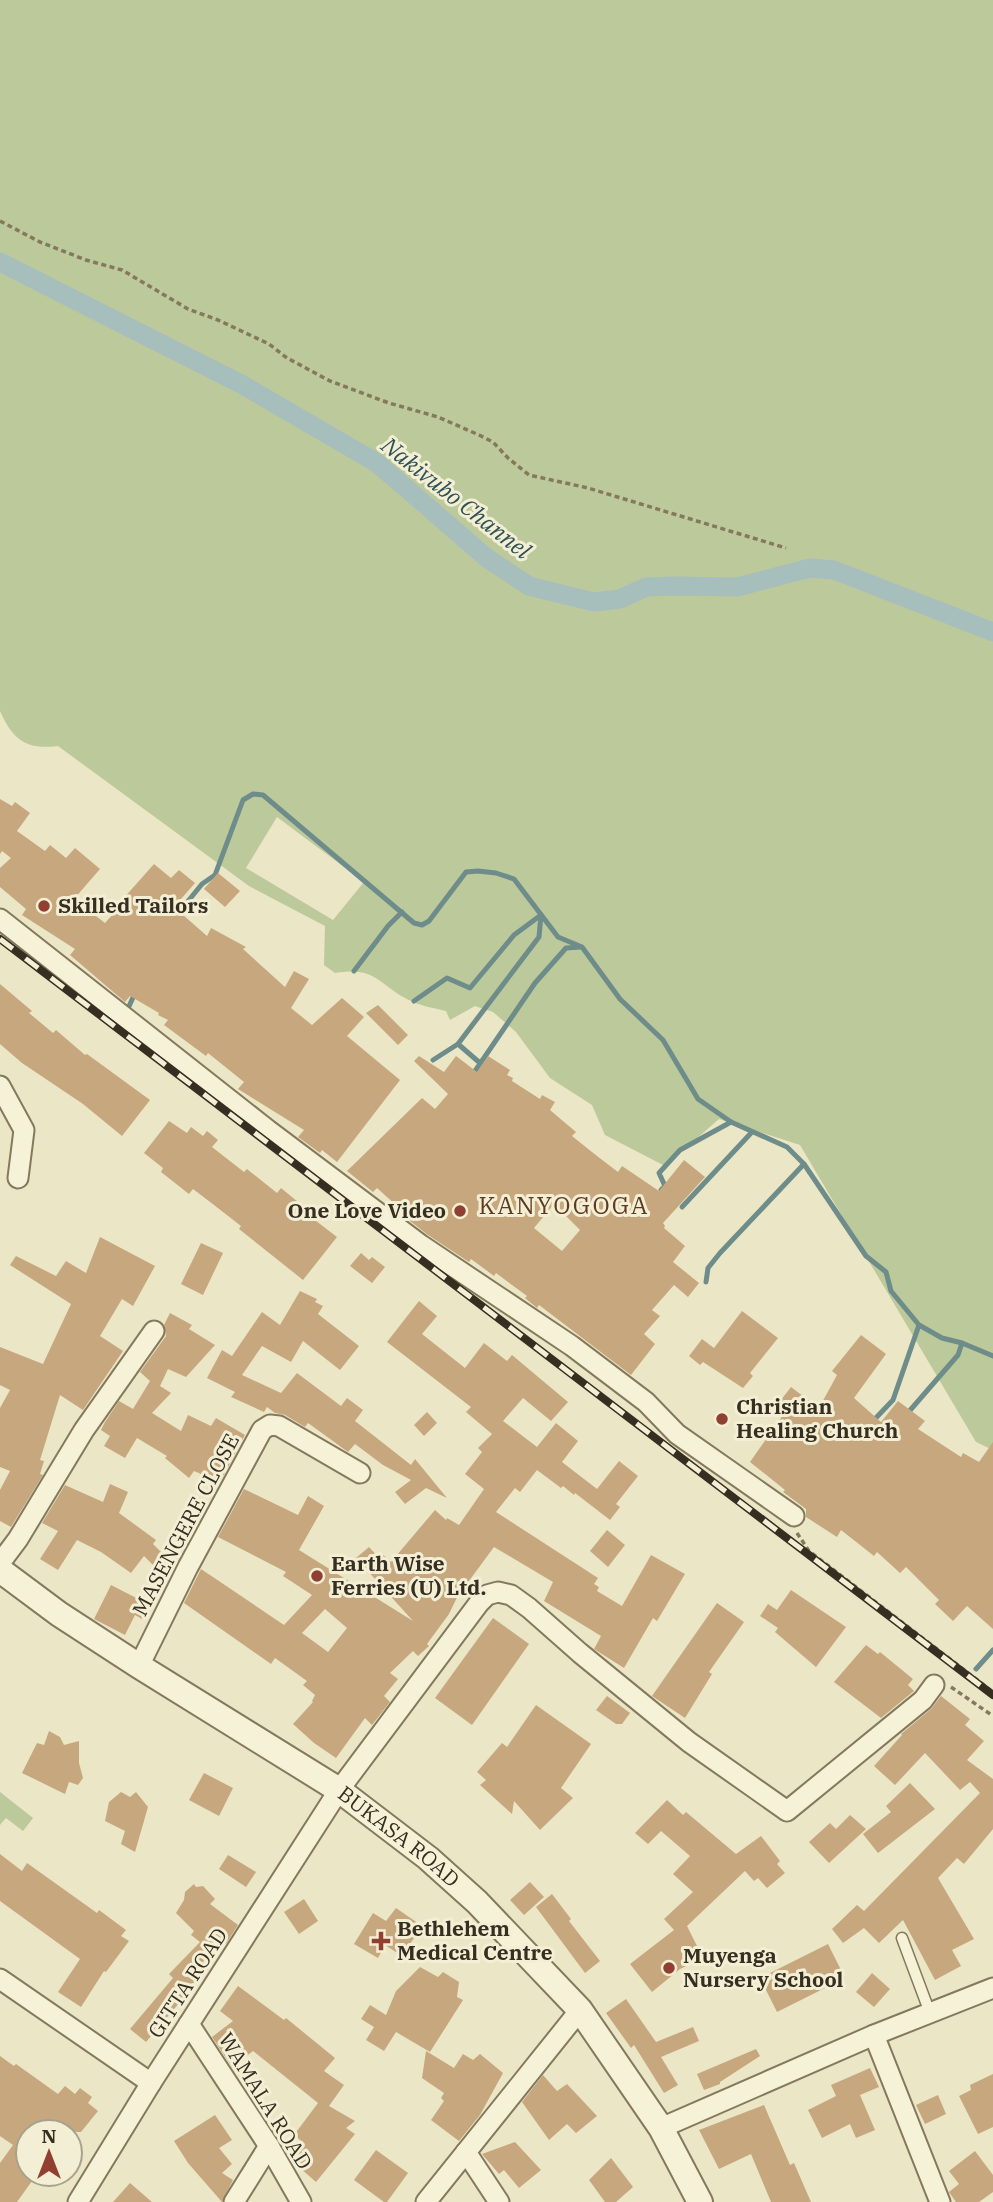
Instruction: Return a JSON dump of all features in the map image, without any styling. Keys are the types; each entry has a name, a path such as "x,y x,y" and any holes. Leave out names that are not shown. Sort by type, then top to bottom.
{"street":[{"path":"0,919 268,1130 421,1245 572,1346 646,1402 677,1434 794,1516"},
{"path":"0,1087 24,1130 18,1178"},
{"path":"0,1563 18,1539 83,1430 154,1331"},
{"name":"MASENGERE CLOSE","path":"139,1666 188,1567 262,1430 279,1426 360,1473"},
{"name":"BUKASA ROAD","path":"0,1570 59,1614 139,1666 339,1790 428,1858 467,1893 580,2010 661,2128 700,2202"},
{"name":"GITTA ROAD","path":"78,2202 151,2082 339,1790 487,1595 498,1592 511,1595 689,1742 787,1811 923,1700 939,1683"},
{"path":"0,1979 151,2082"},
{"path":"661,2128 874,2035 993,1988"},
{"path":"426,2202 580,2010"},
{"name":"WAMALA ROAD","path":"190,2024 269,2146 301,2202"},
{"path":"874,2035 940,2202"},
{"path":"234,2202 269,2146"},
{"path":"466,2152 499,2202"}],"lane":[{"path":"902,1938 930,2014"}],"path":[{"path":"0,221 40,242 86,260 122,270 188,309 269,344 286,358 330,381 389,403 438,416 480,435 493,442 529,475 588,488 786,548"},
{"path":"794,1516 793,1524 797,1534 809,1551 993,1692"},
{"path":"939,1683 993,1716"}],"green space":[{"path":"0,0 993,0 993,1450 976,1442 800,1145 719,1119 665,1166 605,1135 592,1105 550,1078 516,1032 493,1012 475,1006 450,1020 446,1011 413,1002 368,974 349,971 335,973 324,965 325,926 249,886 58,746 37,746 22,741 10,729 0,711","holes":["277,817 364,882 333,920 246,868"]},
{"path":"0,1792 33,1818 23,1831 6,1818 0,1825"}],"building":[{"path":"0,799 12,806 15,802 30,813 17,831 45,851 50,845 66,858 75,848 100,869 74,899 105,923 154,864 171,878 179,870 195,883 174,907 207,936 211,928 246,947 243,949 285,987 294,971 309,979 291,1008 312,1025 342,998 364,1017 347,1036 400,1080 337,1162 298,1137 304,1130 238,1089 244,1082 208,1053 206,1056 164,1025 168,1020 130,996 125,1002 70,955 75,949 22,915 26,909 0,887 0,868 11,858 2,851 0,854"},
{"path":"218,873 240,891 225,907 204,889"},
{"path":"0,984 53,1033 56,1030 85,1055 150,1100 122,1136 0,1044"},
{"path":"378,1005 408,1035 398,1045 366,1013"},
{"path":"419,1056 444,1072 456,1056 477,1072 488,1056 510,1070 507,1075 513,1078 512,1081 540,1099 542,1095 555,1102 550,1110 576,1132 572,1136 618,1172 622,1166 659,1191 684,1160 705,1177 663,1223 664,1228 685,1246 673,1262 699,1283 688,1297 674,1285 652,1310 660,1316 644,1334 655,1344 631,1375 539,1305 537,1308 525,1298 527,1296 496,1273 494,1276 471,1259 469,1262 428,1235 396,1210 398,1207 377,1188 373,1192 347,1171 422,1098 435,1109 448,1094 414,1061","holes":["554,1204 580,1230 562,1251 534,1228"]},
{"path":"169,1121 187,1133 191,1127 203,1136 207,1131 218,1140 212,1147 244,1172 247,1169 277,1193 281,1188 309,1211 307,1214 337,1237 303,1280 193,1189 189,1194 161,1172 163,1168 144,1153"},
{"path":"100,1237 155,1266 133,1306 122,1299 100,1336 123,1351 83,1410 60,1395 40,1460 44,1461 40,1474 43,1475 11,1527 0,1521 0,1490 10,1471 0,1467 0,1408 10,1390 0,1385 0,1347 43,1364 71,1304 10,1265 16,1256 56,1276 66,1261 86,1273"},
{"path":"201,1243 223,1253 203,1295 181,1284"},
{"path":"361,1253 385,1267 372,1283 350,1266"},
{"path":"300,1291 317,1299 315,1302 323,1306 318,1314 359,1346 340,1370 303,1341 291,1362 262,1346 242,1375 281,1393 297,1373 341,1406 347,1398 363,1410 355,1421 411,1465 415,1459 447,1498 426,1488 405,1504 395,1492 411,1480 383,1465 355,1444 348,1452 308,1423 305,1427 267,1407 264,1412 231,1397 235,1392 207,1378 222,1350 232,1356 262,1312 280,1325"},
{"path":"419,1301 437,1316 422,1334 465,1368 484,1343 507,1361 512,1355 568,1402 551,1421 523,1398 503,1421 537,1447 556,1423 578,1441 562,1462 597,1489 619,1461 638,1476 616,1504 620,1507 610,1520 575,1493 574,1495 563,1486 561,1488 537,1470 520,1492 515,1488 496,1512 598,1578 594,1584 599,1587 597,1591 622,1606 651,1555 685,1574 657,1621 653,1618 624,1668 594,1649 601,1636 544,1601 553,1582 494,1547 466,1585 464,1583 449,1614 427,1644 429,1646 418,1656 413,1651 390,1673 398,1679 384,1696 390,1702 372,1725 365,1718 336,1758 293,1724 313,1702 315,1695 303,1685 307,1681 275,1658 271,1664 184,1603 201,1569 284,1625 312,1595 283,1576 286,1572 218,1537 244,1489 298,1515 308,1496 324,1506 299,1550 413,1621 356,1558 369,1547 379,1558 382,1554 391,1562 435,1510 446,1520 447,1518 459,1525 484,1489 465,1474 482,1452 478,1448 492,1434 466,1412 471,1407 387,1342","holes":["325,1609 347,1628 328,1652 302,1633"]},
{"path":"742,1311 778,1338 750,1373 753,1376 743,1388 703,1362 700,1365 689,1356 702,1339 714,1348"},
{"path":"170,1313 192,1325 189,1329 215,1345 186,1377 168,1369 160,1386 171,1393 152,1413 181,1431 188,1415 211,1426 216,1418 245,1435 220,1482 194,1471 189,1478 165,1458 167,1456 137,1438 125,1458 104,1446 110,1436 101,1430 119,1401 133,1409 150,1381 140,1372 166,1336 164,1325"},
{"path":"861,1335 886,1354 854,1398 881,1422 898,1401 925,1421 918,1429 961,1457 963,1453 979,1462 993,1442 993,1629 967,1606 953,1621 935,1604 939,1600 906,1567 900,1573 877,1552 874,1556 841,1530 837,1537 806,1517 806,1509 750,1462 783,1415 774,1409 791,1387 819,1408 837,1375 832,1371"},
{"path":"427,1412 437,1423 424,1436 414,1425"},
{"path":"110,1484 128,1492 119,1513 156,1540 153,1544 169,1560 159,1571 144,1556 131,1573 101,1552 77,1540 58,1570 40,1559 58,1531 42,1523 65,1485 103,1502"},
{"path":"607,1530 625,1545 608,1567 590,1551"},
{"path":"111,1585 150,1605 142,1619 135,1615 125,1635 94,1619"},
{"path":"791,1590 846,1627 816,1667 775,1632 778,1628 760,1616 768,1604 777,1610"},
{"path":"717,1603 744,1622 709,1672 712,1674 685,1718 652,1696"},
{"path":"493,1618 529,1644 472,1725 435,1698"},
{"path":"866,1645 878,1654 880,1652 913,1679 908,1685 914,1691 881,1718 834,1682"},
{"path":"607,1696 630,1713 622,1724 616,1724 596,1710"},
{"path":"941,1696 970,1719 965,1725 984,1741 967,1760 993,1779 993,1829 964,1864 957,1858 938,1878 974,1939 952,1950 961,1966 935,1980 903,1920 879,1943 864,1928 843,1943 832,1929 857,1905 864,1911 980,1793 970,1782 960,1790 925,1753 895,1785 874,1766 901,1734 931,1709"},
{"path":"536,1705 591,1744 561,1788 573,1798 540,1830 514,1801 512,1814 480,1785 486,1780 477,1772 502,1743 507,1747"},
{"path":"49,1731 60,1737 64,1745 79,1741 79,1763 83,1778 78,1785 69,1782 65,1794 22,1773 37,1743 44,1745"},
{"path":"204,1773 233,1788 219,1816 189,1800"},
{"path":"910,1783 935,1809 878,1853 863,1834 891,1812 886,1806"},
{"path":"121,1792 130,1797 136,1792 148,1807 135,1852 121,1844 125,1831 105,1821 109,1802"},
{"path":"667,1800 683,1815 686,1812 736,1854 761,1836 780,1861 777,1864 785,1873 767,1888 758,1878 754,1881 745,1871 687,1926 703,1958 680,1969 652,1992 630,1964 674,1930 664,1919 693,1892 673,1874 690,1856 661,1831 648,1844 635,1833"},
{"path":"850,1815 866,1829 829,1863 809,1842 830,1823 836,1829"},
{"path":"0,1854 22,1871 27,1863 97,1913 99,1910 126,1930 121,1936 129,1941 106,1972 104,1971 81,2007 58,1992 80,1959 0,1901"},
{"path":"228,1855 256,1872 246,1887 219,1869"},
{"path":"530,1882 544,1897 524,1915 510,1900"},
{"path":"194,1884 196,1887 203,1886 215,1899 210,1904 238,1925 226,1944 219,1937 203,1962 209,1968 184,1993 186,1995 146,2042 130,2029 173,1978 169,1974 200,1942 191,1935 194,1931 176,1913 184,1900 185,1892"},
{"path":"552,1894 600,1961 585,1973 536,1907"},
{"path":"304,1899 318,1921 299,1934 284,1912"},
{"path":"396,1908 422,1926 402,1956 385,1945 378,1958 354,1944 373,1913 386,1921"},
{"path":"828,1944 845,1978 777,2012 760,1978"},
{"path":"420,1967 438,1977 443,1972 459,1982 457,1997 463,2000 430,2052 396,2032 384,2051 366,2040 374,2027 361,2019 370,2005 386,2015 396,1991"},
{"path":"872,1973 890,1989 874,2007 856,1992"},
{"path":"238,1986 284,2020 286,2018 335,2058 324,2071 344,2085 329,2106 355,2121 346,2128 355,2134 316,2182 292,2161 305,2144 294,2135 318,2103 253,2051 232,2067 212,2037 233,2021 220,2011"},
{"path":"626,1999 656,2042 693,2027 699,2041 661,2057 678,2085 664,2093 634,2045 631,2048 606,2013"},
{"path":"756,2049 760,2056 720,2084 704,2090 697,2074"},
{"path":"426,2051 454,2068 463,2054 473,2060 480,2054 503,2073 480,2115 459,2141 431,2120 444,2101 441,2098 444,2093 422,2078"},
{"path":"0,2056 58,2094 65,2086 75,2094 80,2088 92,2097 88,2103 98,2111 84,2128 84,2118 14,2118 14,2188 27,2188 17,2202 0,2202 0,2163 13,2145 0,2136"},
{"path":"870,2068 879,2087 860,2095 875,2130 856,2138 850,2124 822,2138 808,2110 836,2096 831,2085"},
{"path":"993,2074 993,2127 978,2134 959,2096 971,2090 970,2085"},
{"path":"543,2075 557,2091 567,2084 597,2116 576,2133 567,2124 549,2140 522,2102"},
{"path":"938,2095 946,2114 925,2124 916,2105"},
{"path":"764,2105 790,2165 794,2163 811,2202 771,2202 751,2154 719,2169 699,2130"},
{"path":"215,2115 232,2140 219,2148 232,2164 222,2173 233,2180 222,2202 188,2163 174,2141"},
{"path":"515,2142 541,2170 519,2188 504,2170 499,2174 482,2154"},
{"path":"376,2150 408,2173 387,2202 354,2180"},
{"path":"975,2151 993,2175 993,2192 979,2202 956,2202 949,2192 959,2184 949,2171"},
{"path":"611,2158 633,2187 616,2202 605,2202 589,2180"},
{"path":"130,2183 152,2202 113,2202"}],"waterway":[{"name":"Nakivubo Channel","path":"0,262 243,385 377,463 488,559 529,586 594,602 620,599 646,587 737,587 810,568 834,570 993,632"},
{"path":"176,916 202,884 215,875 243,800 253,794 263,795 414,923 422,925 429,921 466,872 496,873 514,879 558,937 582,947 620,999 663,1040 698,1099 731,1122 787,1147 804,1164 866,1256 886,1272 891,1291 919,1325 942,1338 993,1356"},
{"path":"354,971 402,912"},
{"path":"414,1001 447,978 470,988 514,935 541,915"},
{"path":"433,1060 458,1044 539,937 541,915"},
{"path":"473,1074 535,983 566,948 581,947"},
{"path":"126,1013 135,993"},
{"path":"458,1044 480,1063"},
{"path":"661,1190 665,1186 659,1173 680,1150 731,1122"},
{"path":"682,1207 752,1132"},
{"path":"706,1282 708,1268 720,1253 804,1164"},
{"path":"872,1422 893,1400 919,1325"},
{"path":"906,1415 958,1355 962,1343"},
{"path":"976,1669 993,1650"}],"railway":[{"path":"0,939 993,1695"}],"place":[{"name":"Skilled Tailors","path":"44,906"},
{"name":"One Love Video","path":"460,1211"},
{"name":"Christian Healing Church","path":"722,1419"},
{"name":"Earth Wise Ferries (U) Ltd.","path":"317,1576"},
{"name":"Bethlehem Medical Centre","path":"381,1941"},
{"name":"Muyenga Nursery School","path":"669,1968"}],"district":[{"name":"KANYOGOGA","path":"564,1206"}]}
